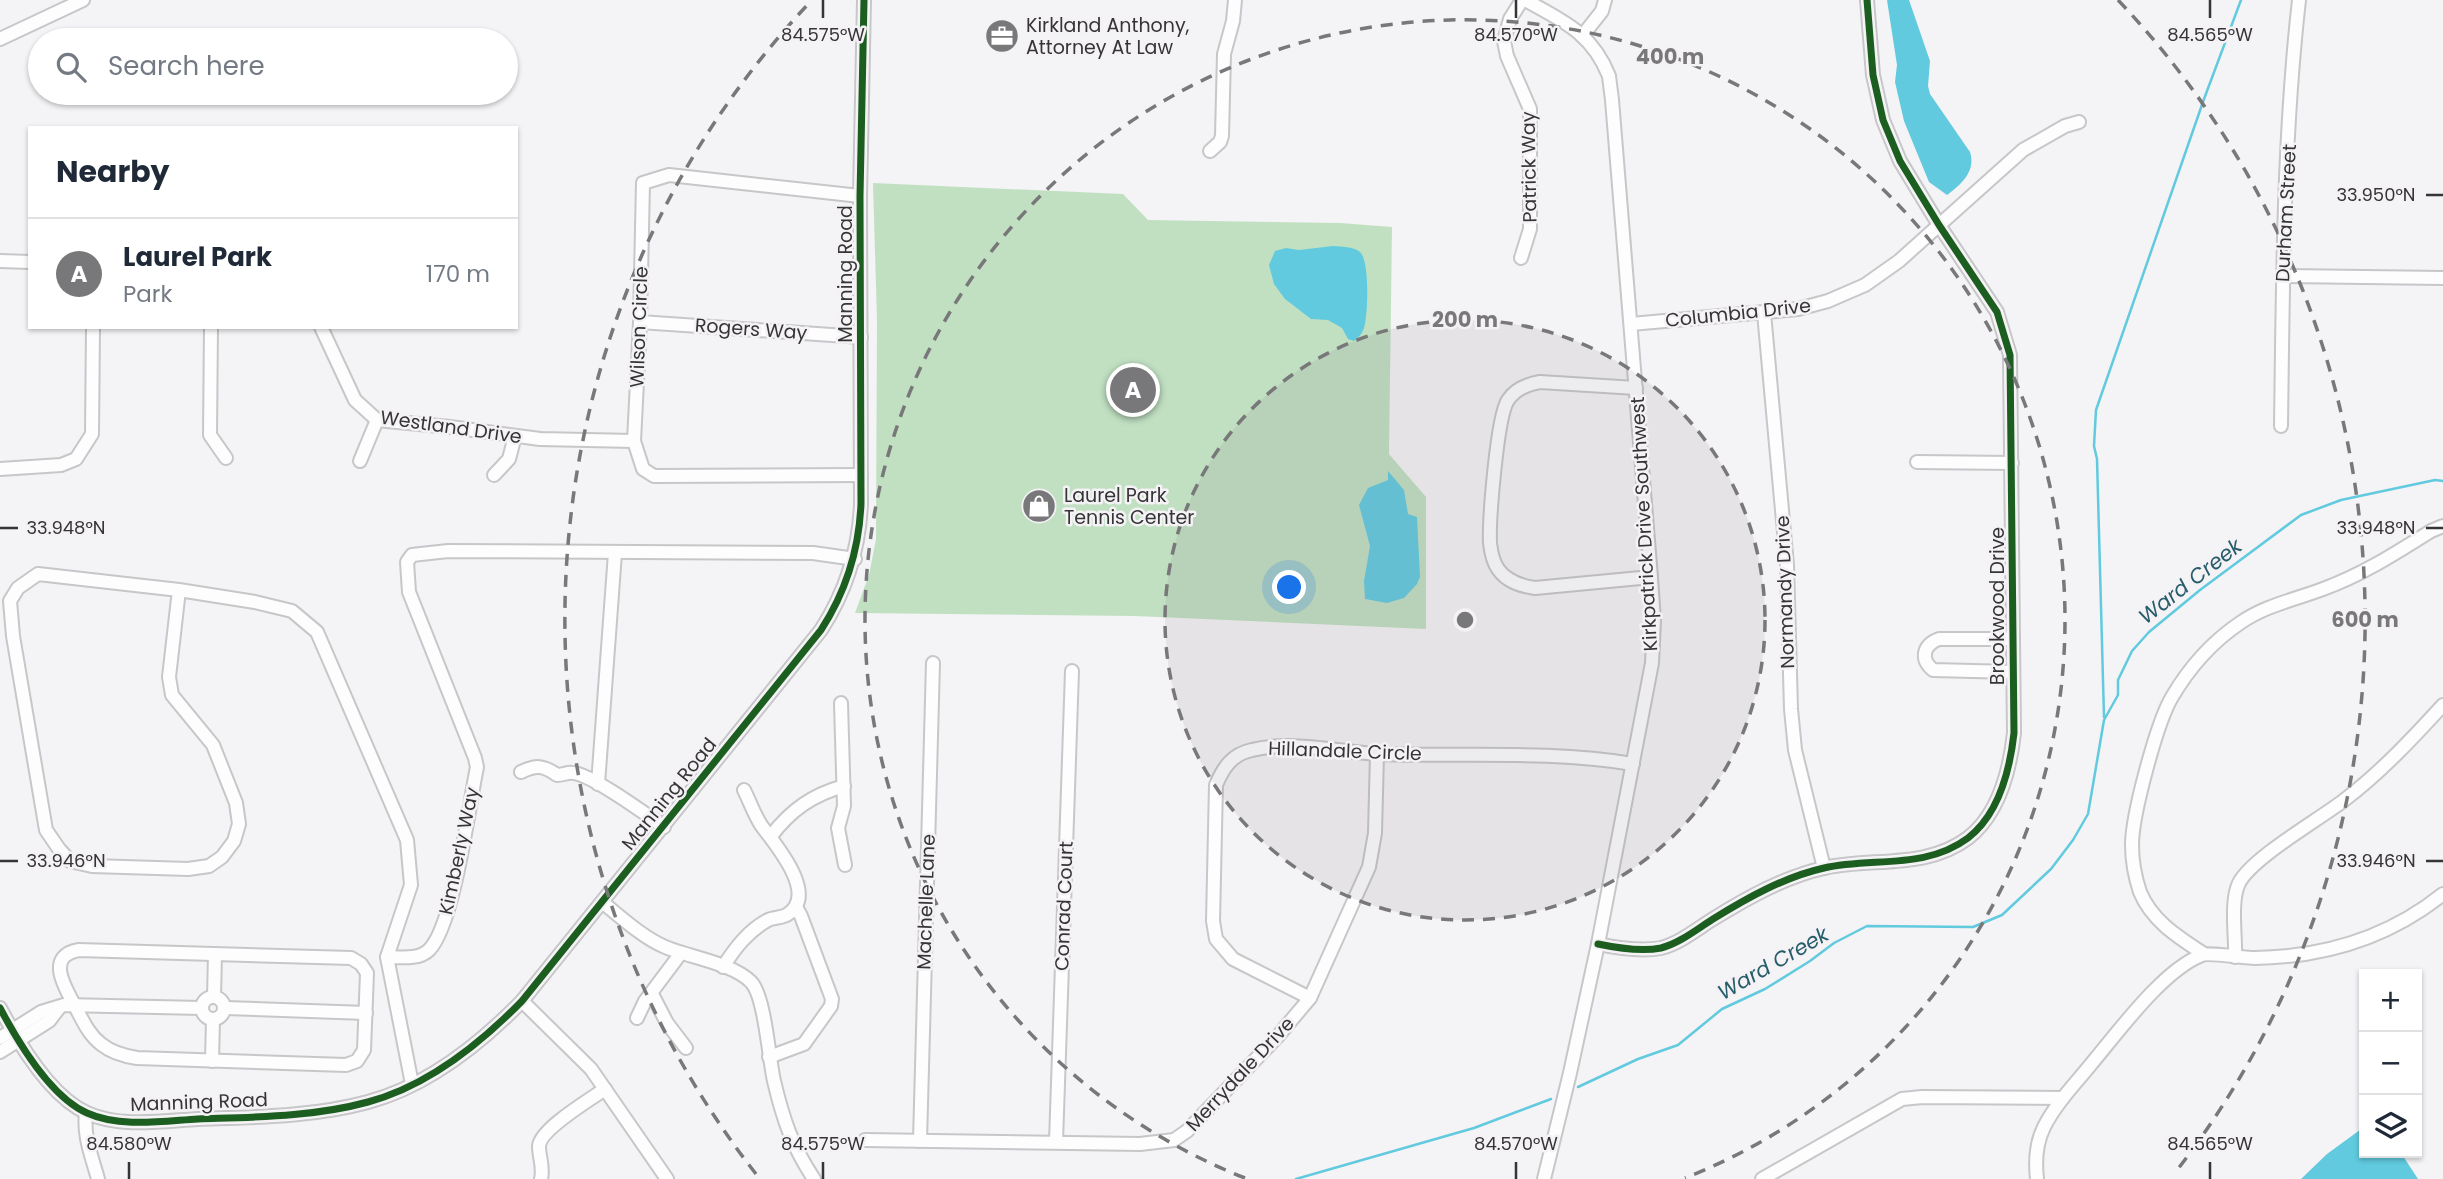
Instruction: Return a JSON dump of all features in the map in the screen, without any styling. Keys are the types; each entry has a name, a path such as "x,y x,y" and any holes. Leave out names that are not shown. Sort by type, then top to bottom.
{"street":[{"path":"0,39 83,0"},
{"name":"Manning Road","path":"0,1008 15,1036 49,1082 86,1113 132,1122 303,1114 369,1102 412,1084 472,1047 522,1001 821,630 843,590 855,559 862,475 860,196 863,0"},
{"path":"1210,151 1220,142 1222,136 1224,54 1233,21 1235,0"},
{"name":"Kirkpatrick Drive Southwest","path":"1524,0 1583,35 1604,64 1611,92 1654,621 1652,663 1598,944 1544,1179"},
{"name":"Patrick Way","path":"1521,258 1530,229 1530,109 1507,56 1504,41 1510,19 1524,0"},
{"path":"1583,35 1602,11 1605,0"},
{"name":"Brookwood Drive","path":"1598,944 1629,949 1662,947 1684,937 1750,896 1824,868 1918,860 1937,855 1971,835 1984,821 2001,790 2011,755 2014,733 2010,355 1997,312 1900,161 1883,120 1873,75 1867,0"},
{"name":"Durham Street","path":"2281,426 2283,276 2293,64 2299,0"},
{"name":"Columbia Drive","path":"1631,324 1798,309 1828,301 1865,285 1899,261 2023,150 2065,126 2079,122"},
{"name":"Wilson Circle","path":"860,196 669,175 643,183 634,441 643,469 654,476 862,475"},
{"path":"0,261 28,262"},
{"path":"2283,276 2443,278"},
{"name":"Normandy Drive","path":"1764,313 1787,565 1791,709 1795,750 1824,868"},
{"name":"Rogers Way","path":"640,322 861,337"},
{"path":"0,470 61,465 76,459 92,434 93,329"},
{"path":"211,329 210,435 226,458"},
{"name":"Westland Drive","path":"322,329 355,400 377,421 515,436 634,441"},
{"path":"1636,387 1540,382 1527,384 1509,398 1503,409 1499,439 1490,547 1498,569 1510,580 1528,587 1651,577"},
{"path":"360,461 377,421"},
{"path":"494,475 509,459 515,436"},
{"path":"1917,462 2012,463"},
{"path":"2443,526 2356,575 2322,590 2286,600 2239,623 2191,667 2170,699 2161,723 2138,804 2132,844 2134,870 2140,892 2158,920 2204,954 2235,957 2317,953 2390,929 2426,908 2443,894"},
{"name":"Kimberly Way","path":"180,590 169,677 172,695 213,745 236,803 239,824 234,841 222,857 209,866 188,869 92,866 70,861 46,830 13,636 10,601 18,588 38,574 180,590 256,602 292,611 317,632 407,839 411,885 387,957 410,957 430,949 442,928 458,865 477,767 409,592 407,562 412,555 448,551 813,553 855,559"},
{"path":"597,784 615,553"},
{"path":"2013,639 1939,639 1927,647 1924,655 1933,670 2013,672"},
{"name":"Machelle Lane","path":"920,1141 933,663"},
{"name":"Conrad Court","path":"1056,1142 1072,671"},
{"path":"841,703 844,806 838,828 845,865"},
{"path":"2235,957 2237,890 2246,874 2263,858 2335,807 2369,779 2395,756 2443,705"},
{"name":"Hillandale Circle","path":"1310,998 1233,959 1216,939 1213,921 1216,785 1221,771 1230,760 1252,750 1284,747 1377,754 1571,756 1633,764"},
{"name":"Merrydale Drive","path":"865,1140 1140,1144 1174,1140 1199,1120 1310,998 1369,867 1376,824 1377,754"},
{"path":"521,772 533,766 540,766 557,775 572,772 582,775 664,827"},
{"path":"771,836 784,818 812,797 844,786"},
{"path":"744,790 761,825 771,836 796,877 796,907 832,999 831,1006 804,1044 769,1057"},
{"path":"602,902 649,938 681,953 723,967 751,982 756,990 787,1132 814,1179"},
{"path":"723,967 739,942 769,919 787,916 796,907"},
{"path":"74,951 354,960 361,964 367,973 365,1050 360,1059 352,1064 212,1061 120,1055 93,1037 74,1004 63,984 59,968 64,957 74,951"},
{"path":"637,1018 640,1009 681,953"},
{"path":"214,997 215,954"},
{"path":"2037,1179 2040,1137 2063,1098 2152,993 2178,970 2204,954"},
{"path":"387,957 412,1084"},
{"path":"652,994 667,1023 686,1048"},
{"path":"214,997 223,1002 225,1008 220,1018 213,1019 204,1014 202,1008 204,1002 214,997"},
{"path":"522,1001 591,1069 667,1179"},
{"path":"0,1052 46,1010 74,1004 202,1008"},
{"path":"225,1008 366,1013"},
{"path":"212,1061 213,1019"},
{"path":"0,1038 15,1036"},
{"path":"541,1179 544,1169 539,1145 543,1136 605,1089"},
{"path":"1762,1179 1902,1100 1922,1097 2063,1098"},
{"path":"86,1113 84,1126 98,1179"}],"green space":[{"path":"873,183 1123,194 1148,220 1340,223 1392,227 1389,454 1426,497 1426,629 1135,616 855,613 869,575 876,539 877,321"}],"water":[{"path":"1887,0 1909,0 1930,61 1930,94 1970,152 1969,171 1962,182 1947,195 1929,182 1904,121 1895,82 1897,65"},
{"path":"1333,246 1357,250 1363,257 1365,266 1365,321 1362,332 1354,341 1348,339 1342,328 1328,320 1311,319 1285,299 1274,284 1269,265 1275,251"},
{"path":"1388,471 1404,490 1408,514 1417,517 1420,577 1404,598 1387,603 1365,599 1364,581 1370,546 1359,505 1368,488 1388,480"},
{"path":"2359,1131 2359,1158 2404,1158 2418,1179 2301,1179 2327,1154"}],"waterway":[{"path":"2104,717 2097,459 2094,446 2096,410 2241,0"},
{"name":"Ward Creek","path":"1578,1087 1638,1059 1678,1045 1722,1009 1765,989 1834,943 1867,926 1973,927 2002,915 2051,869 2088,814 2104,720 2118,695 2118,680 2132,651 2149,632 2200,590 2301,515 2341,500 2435,480 2443,481"},
{"name":"Ward Creek","path":"1296,1179 1474,1128 1551,1099"}],"cycle path":[{"path":"0,1008 37,1067 61,1095 87,1113 100,1118 142,1122 326,1111 390,1095 432,1075 451,1062 488,1033 522,1001 821,630 845,585 858,537 861,504 860,196 864,0"},
{"path":"1598,944 1637,950 1661,948 1682,939 1753,896 1795,877 1842,865 1934,855 1968,838 1979,828 1995,804 2006,776 2014,733 2010,355 1997,312 1900,161 1883,120 1873,75 1867,0"}],"place":[{"name":"Kirkland Anthony, Attorney At Law","path":"1002,36"},
{"name":"Laurel Park","path":"1133,390"},
{"name":"Laurel Park Tennis Center","path":"1039,506"}]}
